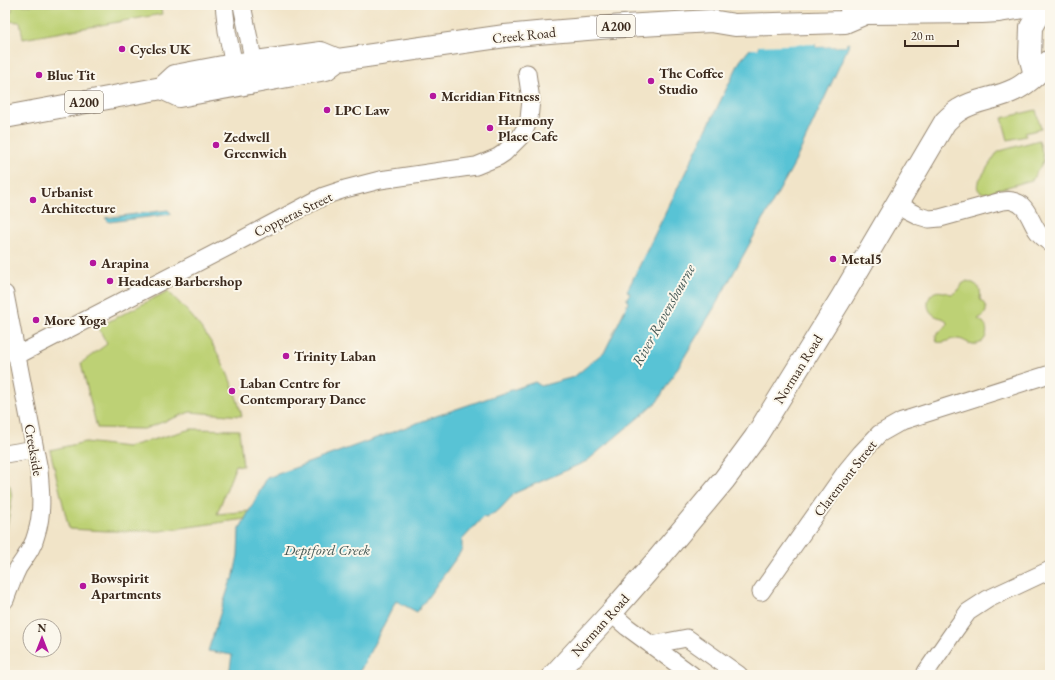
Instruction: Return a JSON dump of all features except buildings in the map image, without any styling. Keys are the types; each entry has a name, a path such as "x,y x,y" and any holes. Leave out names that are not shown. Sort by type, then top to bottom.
{"main road":[{"name":"Creek Road","path":"5,117 162,88 179,96 246,74 326,69 338,60 505,36 735,18 866,13 982,12 1036,5"},
{"name":"Norman Road","path":"1044,5 1050,18"},
{"name":"Norman Road","path":"554,675 654,565 724,480 755,438 897,205 945,122 958,110 977,101 1014,90 1045,72 1030,56 1031,27 1044,5"}],"street":[{"path":"224,5 227,31 246,74"},
{"path":"242,5 246,74"},
{"name":"Copperas Street","path":"16,356 324,196 380,180 476,166 498,158 520,137 529,119 531,100 527,73"},
{"path":"897,205 919,216 929,219 940,218 1002,201 1012,201 1022,205 1039,234 1050,243"},
{"name":"Creekside","path":"5,294 39,470 41,493 40,512 36,536 31,549 18,569 5,600"},
{"name":"Claremont Street","path":"761,592 847,470 880,434 902,420 1050,374"},
{"path":"5,454 35,450"},
{"path":"926,672 968,612 988,599 1050,570"},
{"path":"611,613 627,628 692,675"},
{"path":"651,645 687,638 739,675"}],"green space":[{"path":"12,5 160,5 162,14 23,39 20,22 5,21 5,12 12,12"},
{"path":"1036,110 1041,129 1025,133 1026,136 1008,140 1002,118"},
{"path":"1039,140 1044,160 1032,180 986,193 979,190 977,187 978,182 996,154 1000,151"},
{"path":"967,281 976,285 980,289 980,299 986,307 986,312 978,319 984,323 986,328 987,332 985,339 977,344 971,344 958,339 937,342 937,333 946,326 947,323 943,318 936,316 930,311 928,306 929,297 938,291 952,294"},
{"path":"168,291 192,316 218,353 234,390 242,416 190,412 144,429 97,428 81,363 107,344 98,327"},
{"path":"191,429 239,430 243,466 236,465 217,514 250,511 245,519 160,531 69,529 50,450 85,442 127,447"},
{"path":"5,480 10,486 12,498 5,538"}],"water":[{"name":"Deptford Creek","path":"757,5 814,5 816,47 846,46 846,44 850,43 794,164 714,308 657,402 587,461 515,493 499,510 486,518 483,517 462,540 462,550 417,612 396,601 358,675 229,675 232,655 208,651 231,580 233,580 238,555 239,530 267,478 439,415 535,382 541,386 574,377 605,351 628,303 627,298 630,293 627,291 740,61 750,49 758,48"},
{"path":"168,210 172,214 109,222 105,218"}],"pier":[{"path":"755,5 816,5 818,45 844,44 846,42 846,46 816,47 816,44 758,46 758,49 748,49 750,47 756,47"}],"place":[{"name":"Cycles UK","path":"122,49"},
{"name":"Blue Tit","path":"39,75"},
{"name":"The Coffee Studio","path":"651,81"},
{"name":"Meridian Fitness","path":"433,96"},
{"name":"LPC Law","path":"327,110"},
{"name":"Harmony Place Cafe","path":"490,128"},
{"name":"Zedwell Greenwich","path":"216,145"},
{"name":"Urbanist Architecture","path":"33,200"},
{"name":"Metal5","path":"833,259"},
{"name":"Arapina","path":"93,263"},
{"name":"Headcase Barbershop","path":"110,281"},
{"name":"More Yoga","path":"36,320"},
{"name":"Trinity Laban","path":"286,356"},
{"name":"Laban Centre for Contemporary Dance","path":"232,391"},
{"name":"Bowspirit Apartments","path":"83,586"}],"water label":[{"name":"River Ravensbourne","path":"663,315"}]}
